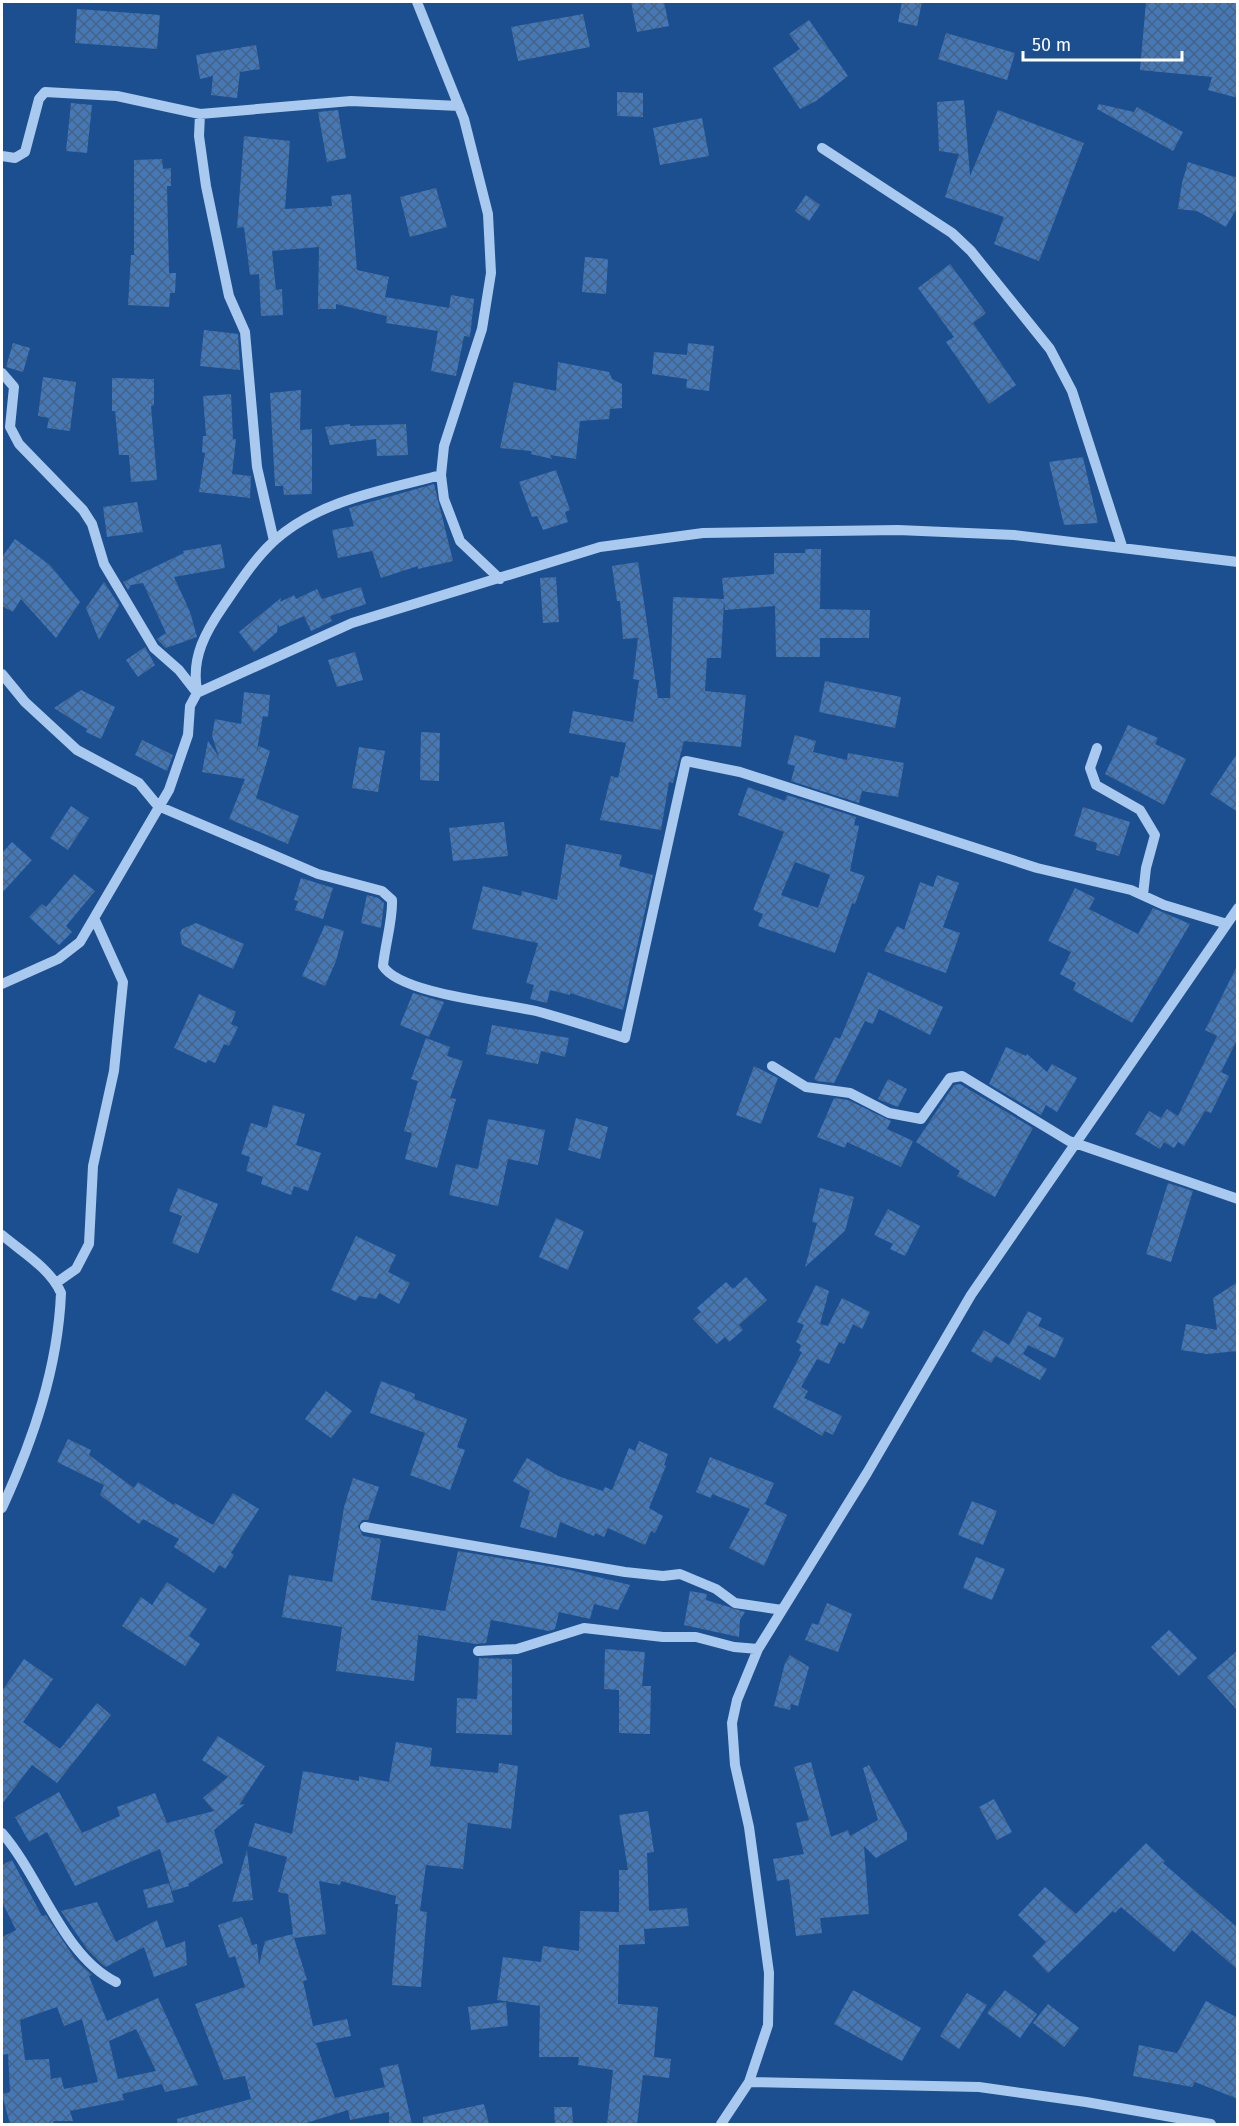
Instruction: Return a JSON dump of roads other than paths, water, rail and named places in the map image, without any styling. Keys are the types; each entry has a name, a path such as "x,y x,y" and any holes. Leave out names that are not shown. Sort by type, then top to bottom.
{"street":[{"path":"417,2 459,106 488,214 491,273 482,329 444,446 441,475 444,499 460,541 500,579"},
{"path":"2,156 15,158 25,152 39,99 45,92 117,96 200,114 351,101 459,106"},
{"path":"200,114 199,136 206,186 229,296 245,332 257,467 274,541"},
{"path":"822,148 952,233 971,250 1050,349 1072,391 1122,546"},
{"path":"2,373 14,387 10,427 19,444 92,524 104,564 154,648 179,670 197,693"},
{"path":"2,984 70,952 95,920 169,790 181,759 188,735 190,706 197,693 195,678 197,656 207,630 243,578 274,541 301,521 337,503 441,475"},
{"path":"197,693 352,623 600,548 703,533 898,530 1014,535 1122,546 1238,562"},
{"path":"2,674 25,702 76,750 139,783 158,806 318,874 382,891 392,900 393,911 384,942 382,966 393,979 459,997 536,1011 625,1038 686,761 740,772 1037,868 1085,878 1143,895 1227,924"},
{"path":"1097,748 1090,768 1096,785 1140,810 1155,835 1146,868 1143,895"},
{"path":"721,2124 749,2082 768,2025 769,1973 749,1827 735,1766 732,1723 737,1700 758,1649 867,1473 971,1295 1238,908"},
{"path":"56,1283 76,1269 89,1244 93,1166 114,1071 123,982 95,920"},
{"path":"772,1066 806,1087 850,1093 889,1113 921,1119 950,1078 962,1076 1069,1141 1238,1199"},
{"path":"2,1235 56,1283 61,1293 60,1321 52,1372 17,1474 2,1508"},
{"path":"365,1527 625,1572 663,1576 680,1574 716,1589 735,1603 782,1610"},
{"path":"478,1651 517,1649 584,1628 663,1637 696,1637 734,1647 758,1649"},
{"path":"2,1833 33,1876 81,1955 91,1967 117,1982"},
{"path":"749,2082 979,2087 1086,2102 1211,2124"}]}
